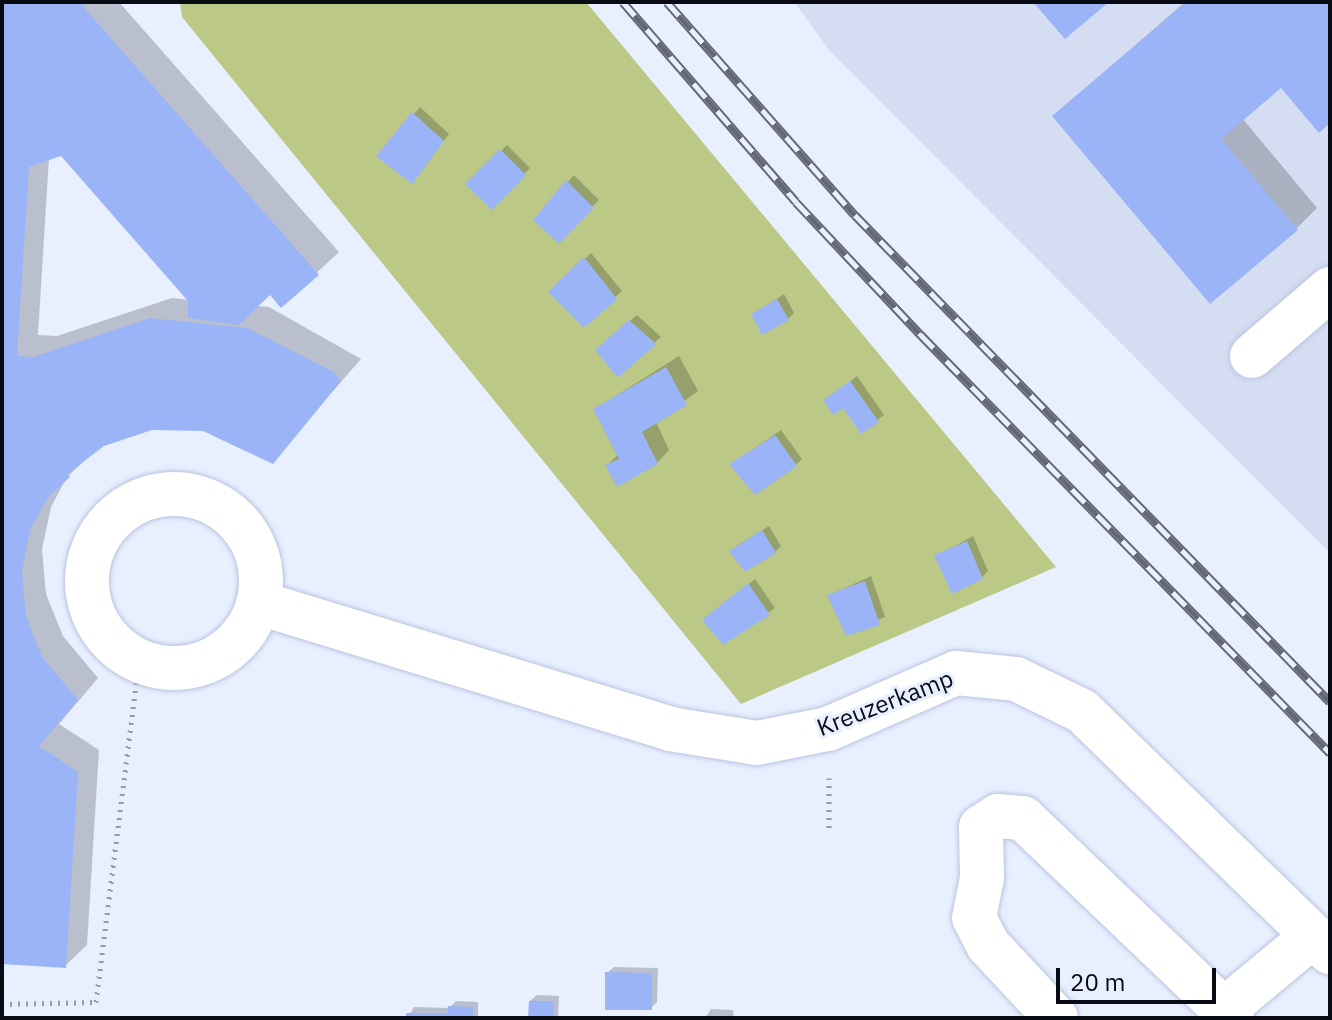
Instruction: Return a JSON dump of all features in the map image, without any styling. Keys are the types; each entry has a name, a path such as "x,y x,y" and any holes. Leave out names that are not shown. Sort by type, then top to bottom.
{"street":[{"path":"1252,356 1330,289"},
{"path":"154,495 194,495 223,508 253,541 262,578 259,603 247,630 227,651 202,665 165,669 139,662 103,633 88,600 91,551 109,522 129,506 154,495"},
{"name":"Kreuzerkamp","path":"259,603 670,729 757,743 828,729 956,673 1016,679 1082,711 1322,944"},
{"path":"1056,1018 988,945 974,918 982,878 981,827 998,816 1023,818 1228,1014 1322,944"}],"path":[{"path":"2,1004 96,1002 139,662"}],"shaded area":[{"path":"794,2 1330,2 1330,553 830,51"}],"green space":[{"path":"180,2 586,2 1056,567 741,704 182,17"}],"building":[{"path":"2,2 79,2 319,275 281,308 270,295 239,325 188,318 188,301 61,156 29,167 17,356 34,357 150,318 247,328 334,372 341,381 273,464 203,431 152,430 104,446 67,474 70,477 49,496 30,530 22,572 26,616 42,657 78,700 39,746 78,772 66,968 2,964"},
{"path":"1033,2 1109,2 1065,39"},
{"path":"1186,2 1330,2 1330,123 1319,133 1281,88 1221,139 1298,230 1210,304 1052,116"},
{"path":"412,112 444,141 412,184 376,156"},
{"path":"500,149 526,175 492,210 465,184"},
{"path":"566,180 594,208 559,244 533,220"},
{"path":"584,257 617,299 584,328 548,292"},
{"path":"777,299 789,320 762,335 751,314"},
{"path":"629,320 656,344 618,378 595,350"},
{"path":"666,367 687,405 642,432 658,464 617,487 605,465 619,459 593,409"},
{"path":"850,381 879,422 861,434 843,408 833,415 823,400"},
{"path":"775,435 797,466 755,495 729,464"},
{"path":"762,530 776,553 745,572 729,551"},
{"path":"967,541 983,579 952,594 934,555"},
{"path":"865,581 880,625 846,636 827,595"},
{"path":"748,583 770,615 723,645 702,620"},
{"path":"605,972 652,973 652,1010 605,1010"},
{"path":"529,1001 554,1001 553,1018 528,1018"},
{"path":"448,1006 473,1007 473,1018 406,1018 406,1013 448,1013"}],"railway":[{"path":"623,2 796,202 921,335 1330,753"},
{"path":"667,2 855,215 1330,702"}]}
